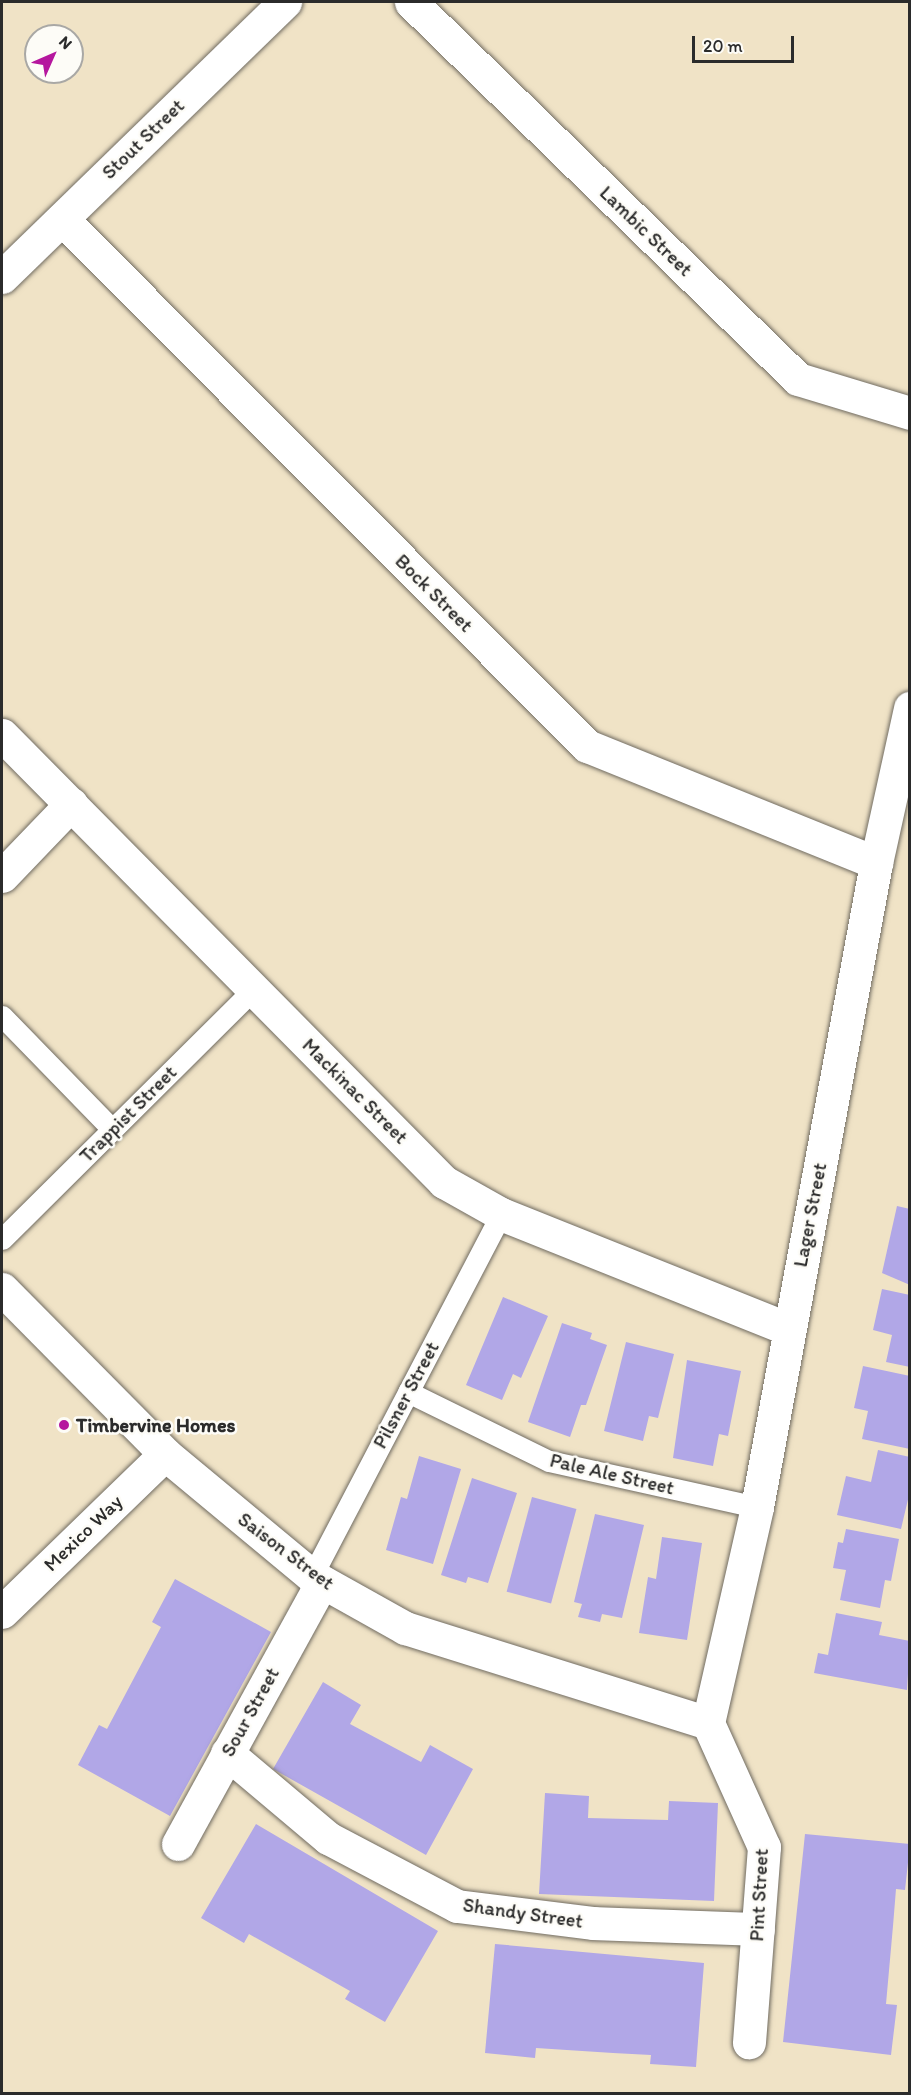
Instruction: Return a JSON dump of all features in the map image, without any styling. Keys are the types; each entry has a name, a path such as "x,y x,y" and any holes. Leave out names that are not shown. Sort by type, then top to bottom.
{"street":[{"name":"Stout Street","path":"2,277 285,2"},
{"name":"Lambic Street","path":"411,2 798,380 909,413"},
{"name":"Bock Street","path":"62,219 586,746 876,863"},
{"name":"Lager Street","path":"708,1723 757,1507 788,1329 876,863 909,708"},
{"name":"Mackinac Street","path":"2,735 444,1182 501,1214 788,1329"},
{"path":"2,876 72,804"},
{"name":"Saison Street","path":"2,1289 165,1454 317,1579 405,1628 708,1723"},
{"name":"Mexico Way","path":"2,1612 165,1454"},
{"name":"Sour Street","path":"178,1844 317,1579"},
{"name":"Pint Street","path":"708,1723 765,1847 749,2042"},
{"name":"Shandy Street","path":"227,1754 328,1838 457,1906 594,1923 758,1929"}],"lane":[{"name":"Trappist Street","path":"2,1239 254,989"},
{"path":"2,1016 112,1129"},
{"name":"Pilsner Street","path":"317,1579 408,1392 501,1214"},
{"name":"Pale Ale Street","path":"408,1392 549,1461 757,1507"}],"building":[{"path":"897,1206 910,1209 910,1285 882,1273"},
{"path":"882,1289 910,1295 910,1367 886,1362 892,1335 873,1330"},
{"path":"503,1297 548,1316 521,1378 513,1374 502,1400 466,1385"},
{"path":"562,1323 592,1333 590,1339 607,1345 586,1405 581,1405 570,1437 528,1422"},
{"path":"626,1342 674,1354 658,1418 649,1416 643,1441 604,1431"},
{"path":"687,1360 741,1371 728,1436 719,1434 713,1466 673,1458"},
{"path":"863,1366 910,1376 910,1449 862,1439 868,1411 854,1408"},
{"path":"878,1450 910,1457 910,1491 901,1529 837,1515 846,1476 871,1482"},
{"path":"419,1456 461,1469 433,1564 386,1550 401,1497 407,1499"},
{"path":"472,1478 517,1493 488,1583 468,1577 466,1583 441,1575"},
{"path":"532,1497 576,1509 551,1604 507,1592"},
{"path":"595,1514 644,1525 622,1618 602,1614 600,1622 578,1617 582,1604 574,1602"},
{"path":"846,1529 899,1539 891,1581 885,1580 880,1608 840,1600 846,1570 833,1568 838,1542 843,1543"},
{"path":"662,1537 702,1543 687,1640 639,1633 648,1577 656,1579"},
{"path":"175,1579 271,1632 170,1816 78,1765 99,1725 107,1729 161,1627 152,1622"},
{"path":"836,1613 882,1622 879,1635 910,1641 907,1690 814,1673 818,1653 828,1655"},
{"path":"323,1682 361,1705 350,1724 421,1762 430,1745 473,1769 426,1855 273,1769"},
{"path":"545,1793 589,1796 588,1818 668,1820 669,1801 718,1803 714,1901 539,1894"},
{"path":"256,1824 438,1931 385,2022 345,1999 350,1991 249,1934 244,1943 201,1918"},
{"path":"805,1834 910,1844 905,1890 896,1889 886,2004 897,2005 891,2055 783,2042"},
{"path":"495,1944 704,1963 696,2067 650,2064 651,2055 536,2048 535,2058 485,2053"}],"place":[{"name":"Timbervine Homes","path":"64,1425"}]}
